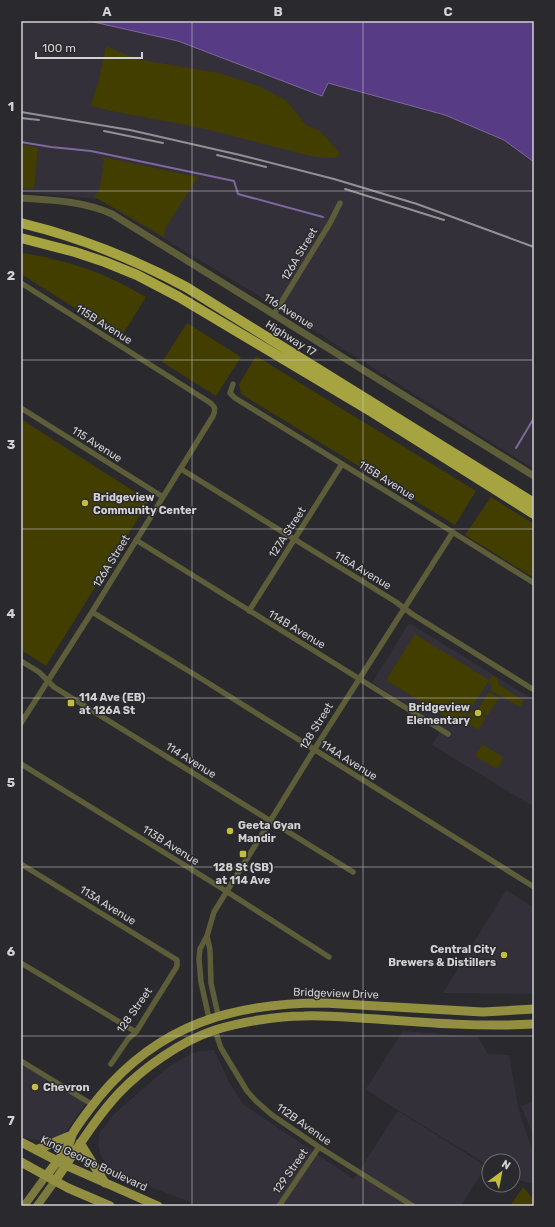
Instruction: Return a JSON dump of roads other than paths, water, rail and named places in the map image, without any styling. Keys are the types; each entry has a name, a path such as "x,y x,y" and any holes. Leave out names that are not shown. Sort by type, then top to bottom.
{"highway":[{"name":"Highway 17","path":"21,223 54,231 99,247 137,262 186,287 534,503"},
{"name":"Highway 17","path":"21,238 75,252 105,262 137,275 179,297 372,412 534,514"}],"main road":[{"name":"Bridgeview Drive","path":"61,1163 72,1135 93,1105 123,1072 147,1051 166,1038 194,1024 214,1017 258,1008 300,1003 483,1012 534,1009"},
{"path":"24,1206 46,1176 61,1163 80,1142 102,1112 137,1077 174,1050 193,1039 215,1030 262,1020 304,1016 484,1025 534,1024"},
{"path":"36,1150 72,1135"},
{"name":"King George Boulevard","path":"21,1142 61,1163 158,1206"},
{"path":"80,1142 105,1183"},
{"path":"21,1162 55,1181 110,1206"},
{"path":"37,1206 55,1181 61,1163"}],"street":[{"name":"116 Avenue","path":"21,198 76,203 104,210 534,476"},
{"name":"126A Street","path":"274,314 330,223 340,203"},
{"name":"115B Avenue","path":"21,283 209,402 215,408"},
{"name":"115B Avenue","path":"233,384 230,388 230,393 235,398 534,583"},
{"name":"115 Avenue","path":"21,408 163,497"},
{"name":"126A Street","path":"21,723 92,612 213,416 215,408"},
{"name":"127A Street","path":"249,611 342,464"},
{"name":"115A Avenue","path":"180,469 534,690"},
{"name":"128 Street","path":"214,1017 204,1002 200,970 200,949 207,936 214,912 314,750 453,532"},
{"name":"114B Avenue","path":"136,540 448,734"},
{"name":"114A Avenue","path":"92,612 534,887"},
{"name":"114 Avenue","path":"21,661 39,672 54,687 353,872"},
{"name":"113B Avenue","path":"21,764 329,957"},
{"name":"113A Avenue","path":"21,864 176,960 178,966 176,968"},
{"name":"128 Street","path":"207,936 210,950 215,1030"},
{"path":"21,963 136,1032"},
{"name":"128 Street","path":"112,1064 128,1039 136,1032 176,968"},
{"name":"112B Avenue","path":"215,1030 221,1048 247,1091 256,1101 272,1115 319,1148 413,1206"},
{"path":"21,1061 93,1105"},
{"name":"129 Street","path":"278,1206 319,1148"}],"waterway":[{"path":"21,142 91,151 234,181 238,194 323,217"},
{"path":"516,448 534,418"}],"railway":[{"path":"21,112 130,130 240,155 334,179 417,204 534,247"},
{"path":"21,118 39,120"},
{"path":"104,131 163,143"},
{"path":"217,155 266,167"},
{"path":"345,189 444,220"}],"place":[{"name":"Bridgeview Community Center","path":"85,503"},
{"name":"114 Ave (EB) at 126A St","path":"71,703"},
{"name":"Bridgeview Elementary","path":"478,713"},
{"name":"Geeta Gyan Mandir","path":"230,831"},
{"name":"128 St (SB) at 114 Ave","path":"243,854"},
{"name":"Central City Brewers & Distillers","path":"504,955"},
{"name":"Chevron","path":"35,1087"}]}
